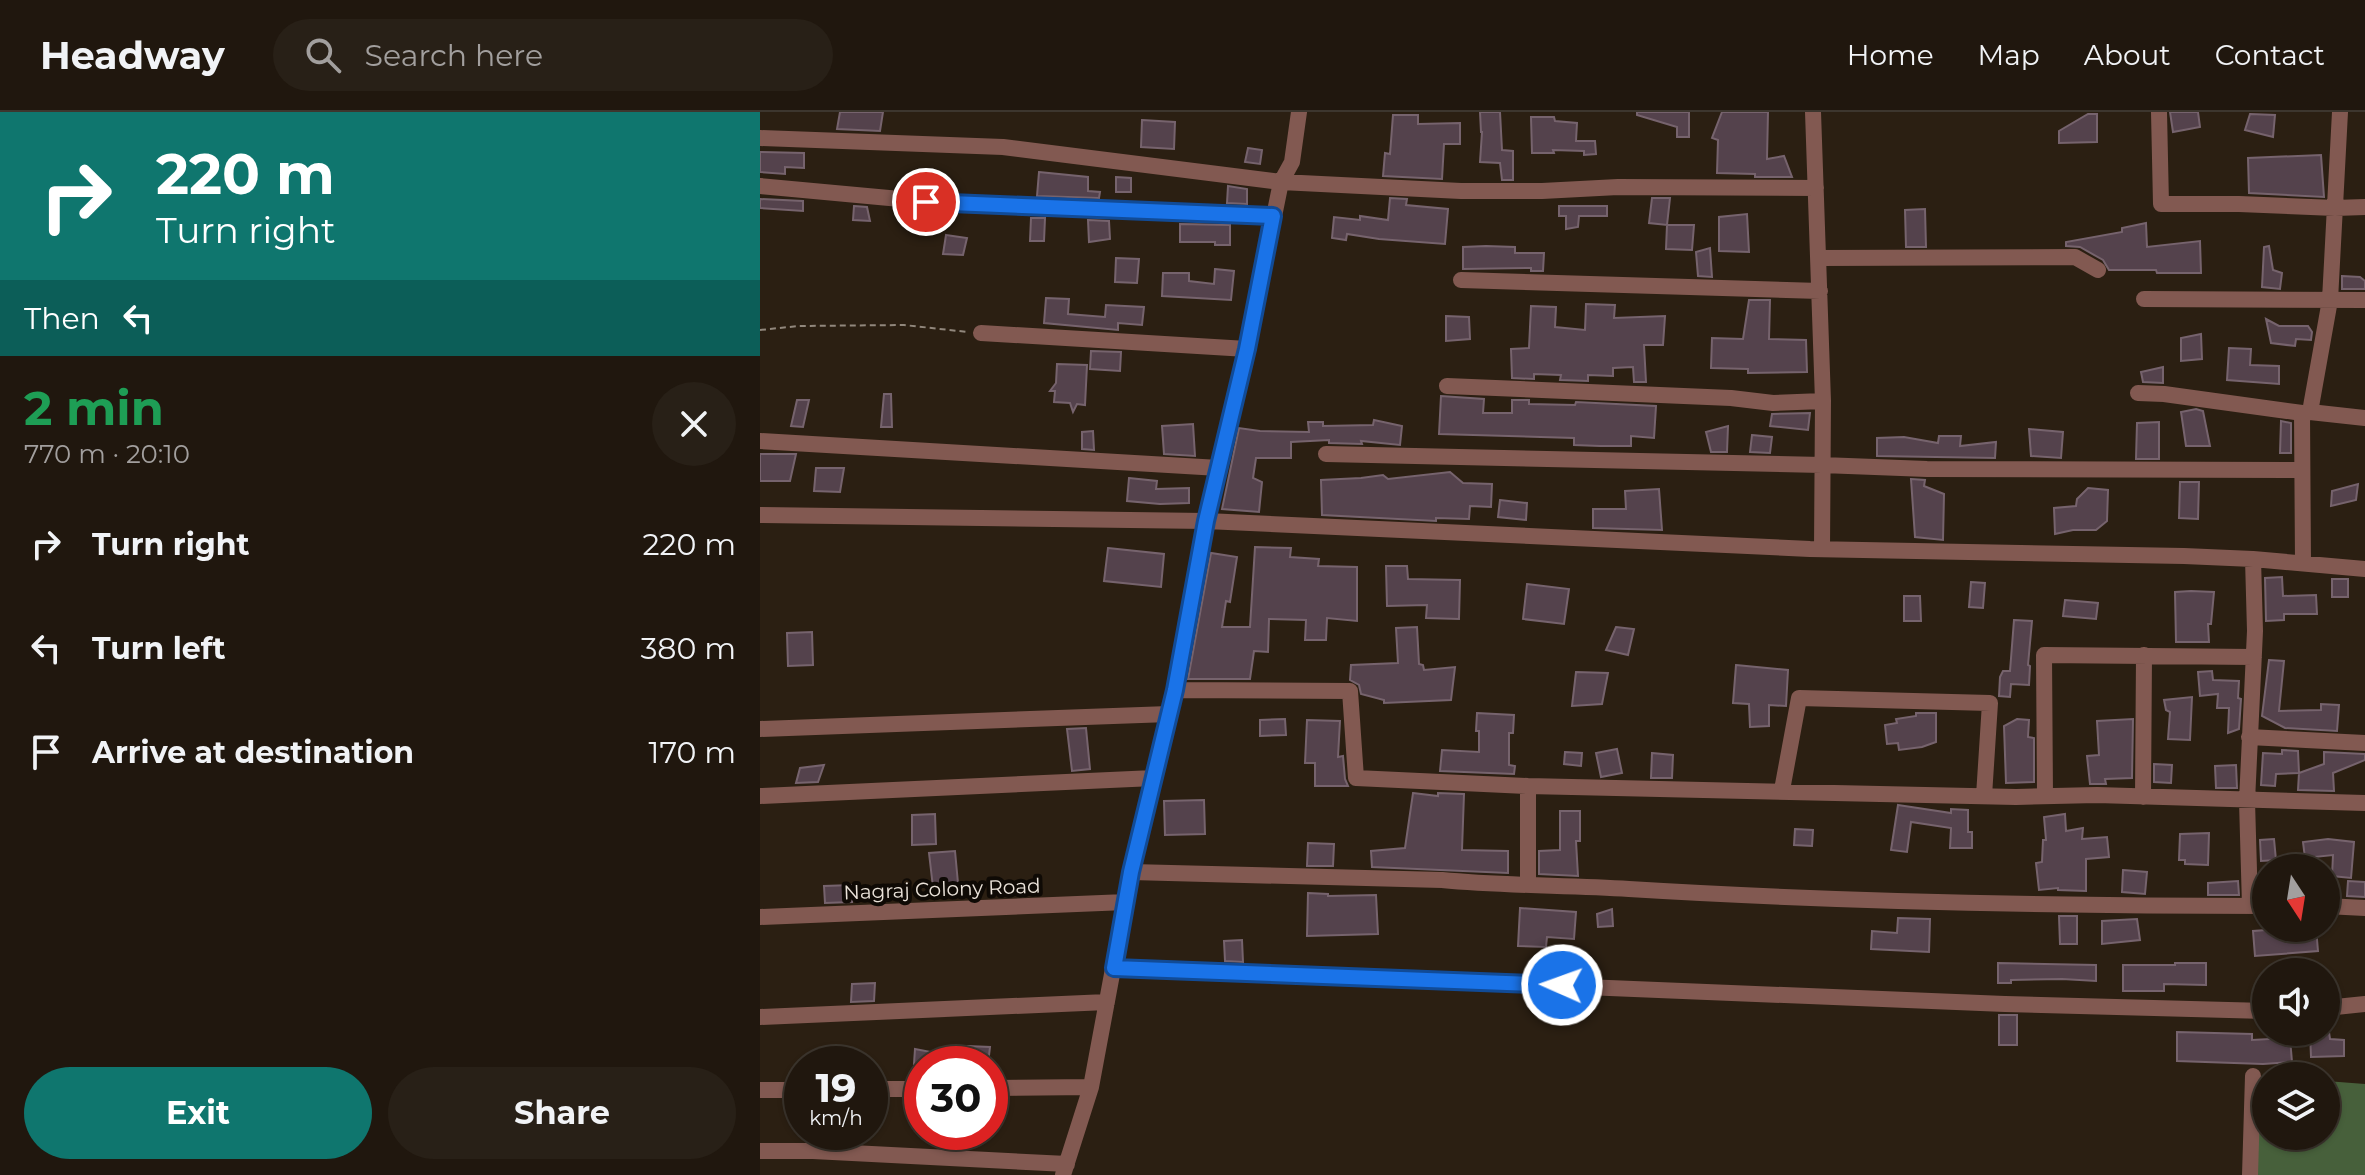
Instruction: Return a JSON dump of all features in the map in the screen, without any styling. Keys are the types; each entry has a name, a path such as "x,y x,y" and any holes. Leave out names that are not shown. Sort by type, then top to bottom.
{"street":[{"path":"760,1151 813,1151 1065,1169 1091,1087 1131,872 1175,690 1206,521 1247,349 1273,216 1281,182 1292,162 1299,112"},
{"path":"1813,112 1823,401 1822,549"},
{"path":"2159,112 2161,204 2365,207"},
{"path":"2303,563 2302,470 2306,412 2330,300 2340,112"},
{"path":"760,138 1003,147 1281,182 1461,191 1618,187 1816,188"},
{"path":"760,186 954,204 1273,216"},
{"path":"1819,258 2075,257 2098,270"},
{"path":"1461,280 1820,291"},
{"path":"2144,299 2365,300"},
{"path":"981,333 1247,349"},
{"path":"1447,386 1731,398 1773,403 1823,401"},
{"path":"2138,393 2365,418"},
{"path":"760,441 1219,468"},
{"path":"1326,454 1942,470 2302,470"},
{"path":"760,515 1206,521 1822,549 2253,559 2365,569"},
{"path":"2253,559 2254,657 2247,801 2253,854"},
{"path":"2045,796 2044,655 2254,657"},
{"path":"2143,797 2144,655"},
{"path":"1175,690 1350,691 1356,778 1528,786 2365,803"},
{"path":"1782,790 1799,698 1990,703 1984,796"},
{"path":"760,729 1169,714"},
{"path":"2249,737 2365,743"},
{"path":"760,796 1154,778"},
{"path":"1528,786 1528,884"},
{"path":"1131,872 1372,877 1782,898 2252,906"},
{"name":"Nagraj Colony Road","path":"760,917 1126,902"},
{"path":"2340,907 2365,908"},
{"path":"1114,968 2005,1004 2252,1011"},
{"path":"760,1017 1107,1002"},
{"path":"2340,1007 2365,1004"},
{"path":"1008,1088 1091,1087"},
{"path":"760,1090 784,1090"},
{"path":"2250,1175 2252,1109"}],"path":[{"path":"760,330 799,326 904,325 981,333"}],"green space":[{"path":"2340,1082 2365,1084 2365,1175 2253,1175 2253,1150 2340,1150"}],"building":[{"path":"840,112 883,112 880,131 837,129"},
{"path":"1480,112 1500,112 1502,150 1513,151 1513,180 1502,180 1500,163 1480,162"},
{"path":"1637,112 1689,112 1689,137 1677,137 1677,127 1637,115"},
{"path":"1722,112 1768,112 1767,159 1784,156 1792,177 1717,173 1718,140 1712,138"},
{"path":"2170,112 2198,112 2200,127 2173,132"},
{"path":"2088,114 2097,114 2097,142 2059,143 2059,131"},
{"path":"2250,114 2275,115 2273,137 2245,130"},
{"path":"1393,115 1418,115 1418,124 1460,123 1460,144 1444,144 1442,179 1383,176 1385,153 1390,154"},
{"path":"1531,117 1554,117 1555,121 1577,123 1576,141 1595,141 1596,154 1553,150 1554,153 1532,153"},
{"path":"1142,120 1175,122 1174,149 1141,147"},
{"path":"1248,148 1262,150 1260,164 1245,162"},
{"path":"760,152 804,153 804,168 785,167 785,174 760,172"},
{"path":"2321,155 2324,197 2249,193 2248,158"},
{"path":"1039,172 1088,177 1088,191 1100,192 1099,198 1037,196"},
{"path":"1116,177 1131,178 1131,192 1116,192"},
{"path":"1228,186 1247,189 1247,204 1227,203"},
{"path":"1390,198 1407,199 1406,205 1448,209 1445,244 1347,234 1346,240 1332,238 1334,217 1360,220 1360,216 1388,220"},
{"path":"1652,198 1670,198 1667,225 1649,223"},
{"path":"760,199 803,201 803,211 760,208"},
{"path":"854,206 867,207 870,221 853,220"},
{"path":"1559,206 1607,206 1607,216 1579,216 1578,227 1566,229 1566,216 1559,216"},
{"path":"1925,209 1926,247 1906,247 1905,210"},
{"path":"1747,214 1749,252 1719,251 1719,217"},
{"path":"1031,218 1045,218 1044,241 1030,241"},
{"path":"1088,220 1109,221 1110,239 1089,242"},
{"path":"2146,223 2147,247 2200,241 2201,273 2109,270 2103,260 2080,247 2066,246 2066,242 2122,232 2122,228"},
{"path":"1180,224 1230,225 1230,245 1180,242"},
{"path":"1667,225 1694,225 1692,250 1666,249"},
{"path":"946,235 967,238 963,255 943,254"},
{"path":"2269,246 2273,270 2282,273 2280,289 2262,287 2264,247"},
{"path":"1463,247 1515,247 1515,253 1544,253 1543,271 1531,271 1531,268 1463,269"},
{"path":"1710,248 1712,277 1698,276 1696,252"},
{"path":"1116,258 1139,259 1137,283 1115,282"},
{"path":"1215,269 1234,271 1231,300 1162,296 1163,273 1189,273 1189,281 1214,284"},
{"path":"2342,276 2360,277 2365,281 2365,289 2342,289"},
{"path":"1046,298 1069,299 1068,314 1105,317 1106,305 1144,307 1142,325 1118,323 1118,330 1044,323"},
{"path":"1749,300 1770,300 1769,339 1806,340 1807,372 1748,373 1748,369 1711,368 1712,338 1743,339"},
{"path":"1586,304 1615,305 1614,318 1665,316 1663,345 1644,345 1646,382 1634,382 1633,367 1613,368 1613,376 1588,375 1588,381 1560,380 1561,375 1534,374 1534,379 1512,378 1511,349 1529,348 1531,306 1556,307 1555,327 1585,330"},
{"path":"1446,316 1469,317 1470,339 1446,341"},
{"path":"2266,319 2279,326 2308,326 2312,332 2311,340 2296,339 2295,346 2271,343"},
{"path":"2201,334 2202,359 2181,361 2181,338"},
{"path":"2229,348 2251,349 2250,365 2279,366 2279,384 2227,380"},
{"path":"1091,351 1121,352 1120,371 1090,369"},
{"path":"1057,364 1087,365 1085,405 1077,404 1073,412 1070,403 1054,402 1055,391 1050,391 1056,383"},
{"path":"2163,367 2163,383 2143,382 2141,372"},
{"path":"884,394 891,394 892,427 881,427"},
{"path":"1441,396 1484,399 1483,413 1512,413 1512,400 1529,400 1529,404 1575,405 1576,402 1656,406 1654,438 1631,436 1631,446 1600,446 1574,445 1574,438 1439,434"},
{"path":"797,400 809,400 803,427 791,426"},
{"path":"2203,411 2210,446 2186,446 2181,412"},
{"path":"1810,413 1808,430 1770,426 1772,414"},
{"path":"1374,420 1402,426 1400,445 1361,441 1362,444 1329,443 1329,440 1291,442 1291,458 1256,458 1253,478 1262,482 1259,512 1222,509 1239,428 1309,432 1308,422 1323,422 1323,426 1373,425"},
{"path":"2281,421 2291,423 2291,453 2280,453"},
{"path":"2159,422 2159,459 2136,459 2137,423"},
{"path":"1193,424 1195,456 1164,454 1162,426"},
{"path":"1728,426 1727,452 1711,452 1706,432"},
{"path":"2029,429 2063,432 2061,458 2031,456"},
{"path":"1093,431 1094,450 1082,449 1082,432"},
{"path":"1752,435 1772,437 1770,453 1750,452"},
{"path":"1939,436 1961,436 1960,446 1996,442 1995,458 1877,456 1877,438 1904,437 1938,443"},
{"path":"760,454 796,454 790,481 760,481"},
{"path":"816,468 844,468 840,492 814,491"},
{"path":"1450,472 1463,483 1492,484 1491,507 1470,506 1469,519 1436,518 1436,521 1322,515 1321,480 1383,475 1388,479"},
{"path":"1129,478 1157,481 1156,489 1189,488 1189,503 1127,501"},
{"path":"1911,479 1925,480 1924,486 1944,494 1943,540 1915,537"},
{"path":"2180,482 2199,482 2198,519 2179,518"},
{"path":"2358,484 2356,500 2331,506 2332,491"},
{"path":"2088,488 2108,490 2107,521 2096,530 2055,534 2054,508 2076,506 2077,499"},
{"path":"1659,489 1662,530 1593,528 1593,509 1626,509 1625,491"},
{"path":"1500,500 1527,503 1526,520 1498,517"},
{"path":"1255,547 1291,548 1290,557 1319,559 1318,566 1357,567 1357,621 1327,618 1326,640 1305,640 1306,620 1269,619 1268,652 1254,651 1250,679 1188,679 1211,553 1237,557 1230,602 1226,601 1222,627 1250,627"},
{"path":"1108,548 1164,554 1161,587 1104,581"},
{"path":"1386,566 1407,566 1408,579 1460,580 1459,619 1426,618 1427,605 1387,606"},
{"path":"2282,577 2283,596 2316,595 2317,614 2284,614 2284,620 2266,621 2265,578"},
{"path":"2332,579 2348,579 2348,597 2332,597"},
{"path":"1971,582 1985,583 1983,608 1969,607"},
{"path":"1527,584 1569,589 1564,624 1523,619"},
{"path":"2175,592 2214,592 2211,624 2208,624 2209,642 2176,642"},
{"path":"1904,596 1920,596 1921,621 1904,621"},
{"path":"2065,600 2098,603 2096,619 2063,616"},
{"path":"2014,620 2032,621 2029,685 2011,684 2010,697 1999,696 2000,677 2003,671 2010,671"},
{"path":"1417,627 1419,664 1423,665 1424,670 1455,667 1451,700 1384,703 1384,700 1361,694 1359,685 1350,680 1351,665 1398,663 1396,628"},
{"path":"1616,627 1634,629 1628,655 1606,650"},
{"path":"812,632 813,665 788,666 787,633"},
{"path":"2269,660 2284,661 2279,711 2321,710 2321,704 2339,705 2337,731 2285,728 2262,716"},
{"path":"1736,665 1788,670 1786,706 1769,705 1769,726 1750,727 1749,704 1733,703"},
{"path":"2212,671 2213,680 2239,681 2239,729 2228,733 2229,708 2217,708 2218,694 2200,696 2198,672"},
{"path":"1576,672 1608,673 1602,704 1572,706"},
{"path":"2192,697 2190,740 2168,739 2170,712 2166,710 2164,700"},
{"path":"1477,713 1514,715 1513,733 1509,733 1509,765 1515,766 1514,774 1440,771 1442,750 1479,752"},
{"path":"1916,713 1936,713 1936,742 1899,750 1898,743 1887,744 1885,725 1897,723 1896,719 1916,716"},
{"path":"1285,719 1286,735 1260,736 1260,720"},
{"path":"2017,719 2029,720 2028,737 2034,738 2034,782 2006,783 2004,726"},
{"path":"2133,719 2132,778 2105,779 2106,784 2090,784 2087,756 2099,755 2097,721"},
{"path":"1307,720 1340,721 1338,757 1343,756 1348,786 1315,786 1315,763 1305,763"},
{"path":"1086,728 1090,769 1072,771 1067,729"},
{"path":"1617,749 1622,773 1601,777 1596,753"},
{"path":"2282,750 2298,751 2299,773 2276,774 2275,786 2261,785 2263,753 2282,754"},
{"path":"1565,752 1582,753 1581,766 1564,764"},
{"path":"2324,752 2365,754 2365,760 2333,773 2334,791 2298,790 2299,773 2324,764"},
{"path":"1652,753 1673,755 1672,778 1651,778"},
{"path":"2154,764 2172,765 2171,783 2154,782"},
{"path":"824,765 818,782 796,783 800,768"},
{"path":"2236,765 2237,788 2216,788 2215,766"},
{"path":"1413,793 1438,796 1438,793 1464,794 1462,850 1508,851 1508,873 1372,867 1371,851 1405,848"},
{"path":"1204,800 1205,834 1165,835 1164,801"},
{"path":"1898,805 1951,813 1951,809 1968,810 1972,848 1950,848 1951,828 1911,822 1907,852 1891,850"},
{"path":"1560,811 1580,811 1580,841 1576,841 1578,876 1539,874 1539,851 1560,850"},
{"path":"935,814 936,844 912,845 912,815"},
{"path":"2065,814 2066,831 2083,828 2082,839 2107,837 2109,857 2086,859 2086,891 2058,888 2039,890 2036,863 2042,862 2043,840 2046,840 2044,817"},
{"path":"1795,829 1813,830 1812,846 1794,845"},
{"path":"2209,833 2208,865 2185,864 2185,860 2179,860 2180,834"},
{"path":"2274,839 2275,854 2261,854 2260,840"},
{"path":"2328,839 2354,842 2351,878 2340,877 2340,854 2304,854 2303,842"},
{"path":"1308,843 1334,844 1333,866 1307,866"},
{"path":"955,851 959,894 934,896 929,853"},
{"path":"2123,870 2147,872 2145,894 2122,892"},
{"path":"2238,881 2239,895 2208,895 2208,883"},
{"path":"2348,881 2365,882 2365,897 2347,896"},
{"path":"852,885 852,902 825,903 824,886"},
{"path":"1308,893 1328,896 1376,895 1378,934 1307,936"},
{"path":"1520,908 1576,912 1574,939 1547,937 1546,947 1518,946"},
{"path":"1612,909 1613,926 1598,927 1597,914"},
{"path":"2059,916 2077,916 2077,944 2060,944"},
{"path":"1898,918 1930,919 1929,952 1871,949 1872,931 1897,933"},
{"path":"2137,919 2140,940 2102,944 2102,921"},
{"path":"1242,940 1243,962 1225,961 1224,941"},
{"path":"2254,942 2317,942 2318,951 2255,956"},
{"path":"1998,963 2096,965 2096,981 2011,980 2011,983 1998,983"},
{"path":"2206,963 2206,985 2164,984 2164,991 2123,991 2123,965"},
{"path":"875,983 874,1001 851,1002 852,984"},
{"path":"1999,1015 2017,1015 2017,1045 1999,1045"},
{"path":"2177,1032 2252,1034 2252,1046 2291,1046 2292,1062 2252,1064 2177,1061"},
{"path":"2340,1040 2344,1040 2344,1056 2311,1057 2311,1046 2340,1046"}],"route":[{"path":"926,202 1273,216 1247,349 1206,521 1175,690 1131,872 1114,968 1562,985"}]}
